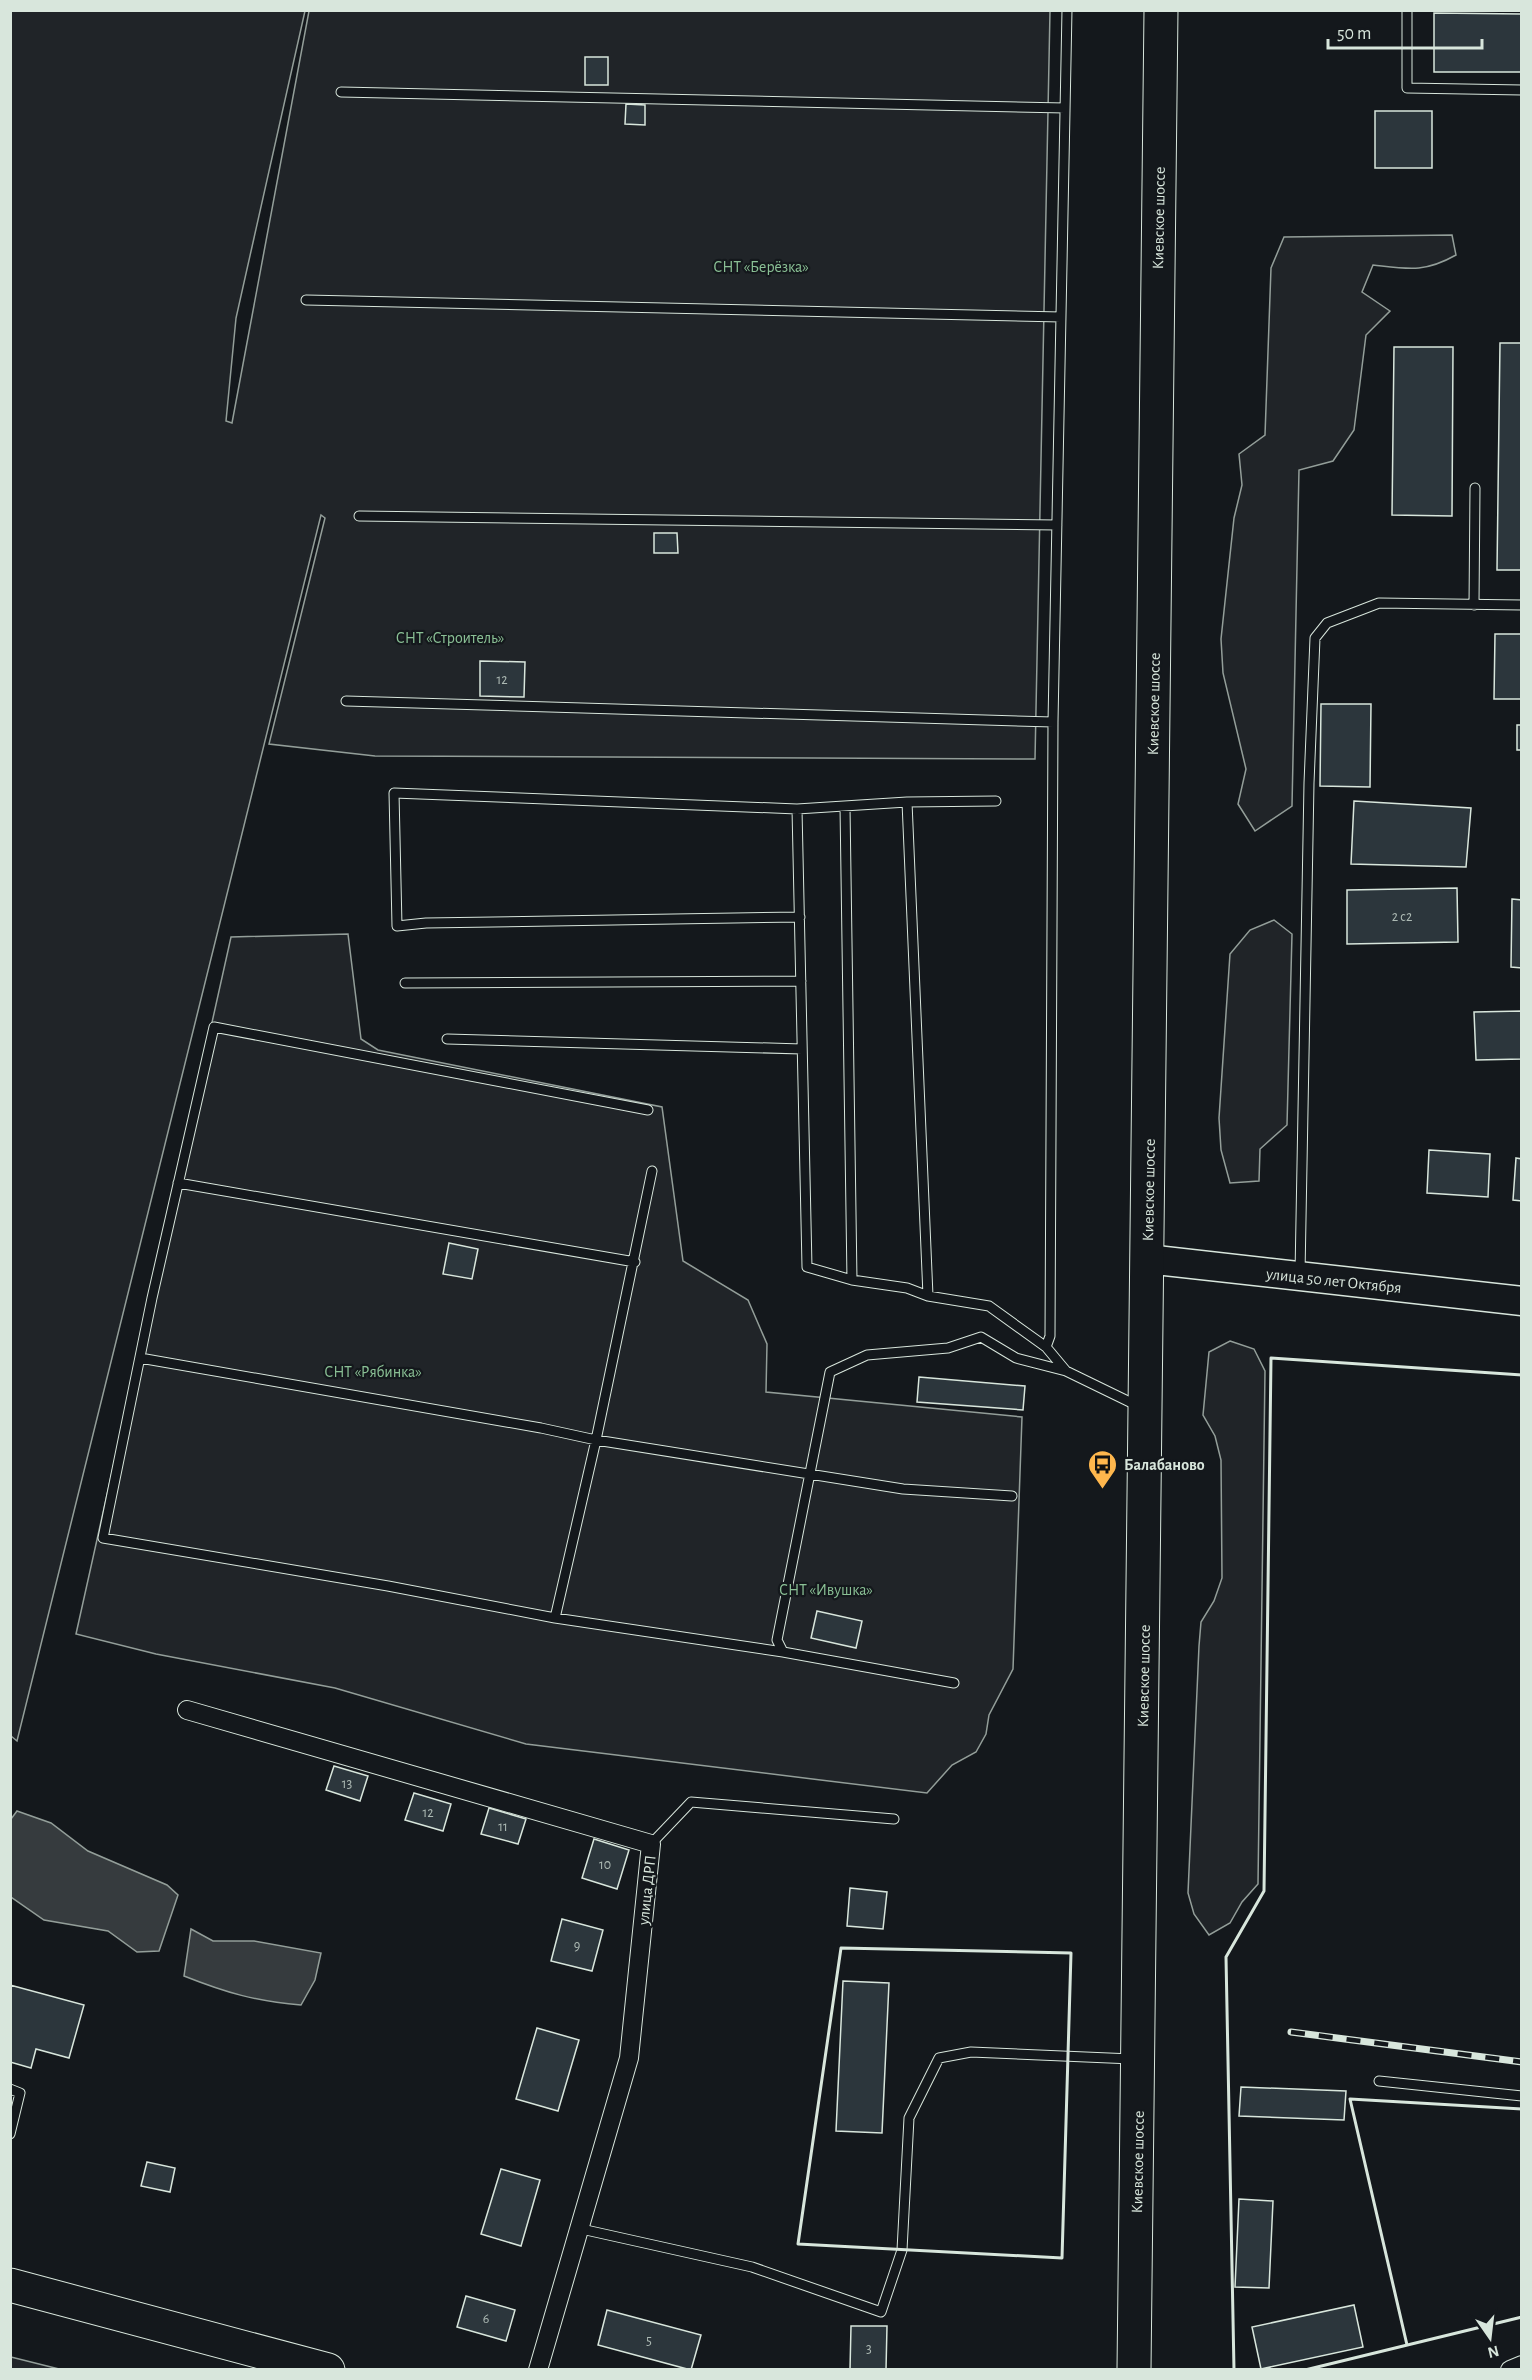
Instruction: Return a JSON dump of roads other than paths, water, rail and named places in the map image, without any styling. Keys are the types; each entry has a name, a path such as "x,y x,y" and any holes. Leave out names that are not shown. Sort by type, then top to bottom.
{"highway":[{"name":"Киевское шоссе","path":"1134,2370 1161,10"},
{"path":"10,2285 328,2370"}],"main road":[{"name":"улица 50 лет Октября","path":"1147,1259 1521,1301"}],"street":[{"name":"улица ДРП","path":"187,1710 651,1844 628,2058 577,2228 538,2370"},
{"path":"1510,2370 1521,2365"}],"lane":[{"path":"1046,1347 1050,1336 1053,722 1067,10"},
{"path":"1407,10 1407,88 1521,90"},
{"path":"340,92 1065,108"},
{"path":"306,300 1061,317"},
{"path":"1474,604 1475,488"},
{"path":"359,516 1057,525"},
{"path":"1300,1276 1309,795 1315,638 1327,623 1379,603 1521,605"},
{"path":"346,701 1053,722"},
{"path":"800,917 426,923 397,926 394,793 797,808 907,802 996,801"},
{"path":"907,802 928,1296"},
{"path":"844,807 852,1280"},
{"path":"797,808 807,1267 852,1280 907,1288 928,1296 989,1306 1046,1347 1066,1371"},
{"path":"405,983 801,981"},
{"path":"648,1110 214,1028 178,1183 103,1538 388,1586 555,1618 783,1652 954,1683"},
{"path":"447,1039 802,1049"},
{"path":"555,1618 635,1262 652,1171"},
{"path":"178,1183 635,1262"},
{"path":"783,1652 777,1641 830,1372 867,1354 948,1348 981,1337 1016,1358 1066,1371 1145,1410"},
{"path":"140,1358 596,1440 808,1475 903,1489 1012,1496"},
{"path":"651,1844 691,1802 894,1819"},
{"path":"577,2228 752,2267 881,2312 902,2250 909,2118 939,2058 971,2052 1139,2059"},
{"path":"1379,2081 1521,2096"},
{"path":"10,2089 20,2093 10,2134"}],"railway":[{"path":"1291,2032 1522,2062"}],"place":[{"name":"Балабаново","path":"1103,1490"}],"park label":[{"name":"СНТ «Берёзка»","path":"761,266"},
{"name":"СНТ «Строитель»","path":"450,637"},
{"name":"СНТ «Рябинка»","path":"373,1371"},
{"name":"СНТ «Ивушка»","path":"826,1589"}]}
